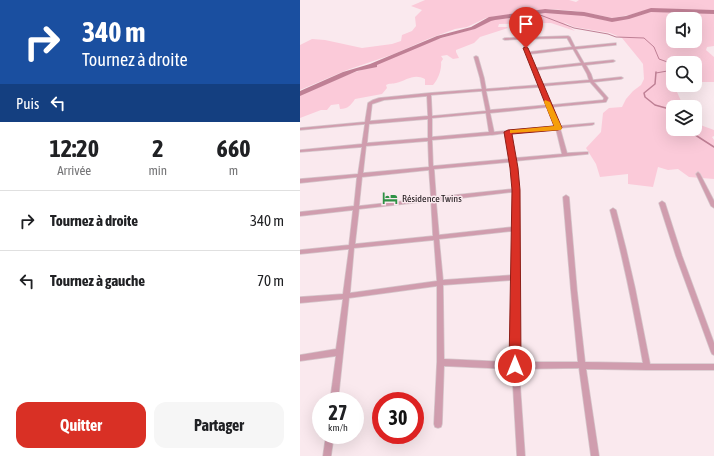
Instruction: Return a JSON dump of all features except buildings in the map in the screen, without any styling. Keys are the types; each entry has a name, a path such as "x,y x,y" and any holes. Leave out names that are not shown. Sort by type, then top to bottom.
{"street":[{"path":"300,135 301,129 369,121 605,100 606,98 592,81 575,48 566,36 505,39"},
{"path":"522,38 558,128 566,154"},
{"path":"528,52 615,44"},
{"path":"476,57 480,67 492,134"},
{"path":"535,69 613,61"},
{"path":"335,392 360,174 369,121 370,104 373,101 429,94 541,86 622,78"},
{"path":"429,94 431,116 431,168 440,283 441,362 438,424"},
{"path":"300,151 592,124"},
{"path":"508,132 516,190 514,277 515,366 521,456"},
{"path":"300,180 586,153"},
{"path":"698,174 714,206"},
{"path":"300,214 516,190"},
{"path":"566,198 582,365 595,456"},
{"path":"662,203 679,256 714,352"},
{"path":"613,210 634,294 647,367"},
{"path":"300,252 437,236 515,229"},
{"path":"300,300 346,296 440,283 514,277"},
{"path":"300,358 340,352"},
{"path":"441,362 515,366 582,365 714,367"},
{"path":"327,456 329,444"}],"shaded area":[{"path":"425,0 569,0 576,2 579,0 714,0 714,11 650,9 613,18 576,11 549,9 486,18 467,27 455,29 394,54 347,70 300,90 300,45 312,39 325,40 362,48 392,44 401,41 402,35 412,31 416,26 415,17 422,10 411,6"},
{"path":"654,11 666,12 666,48 702,48 702,12 714,13 714,46 707,47 706,50 714,57 714,82 702,82 702,56 666,56 666,92 677,92 681,100 666,100 666,136 702,136 702,126 714,130 714,136 712,137 714,140 714,179 689,177 678,169 668,170 658,167 653,187 628,184 628,174 600,177 596,164 586,148 601,132 603,113 609,108 622,107 626,99 641,85 644,79 643,64 622,38 610,33 574,27 563,22 575,31 551,23 499,24 498,27 508,28 480,37 474,43 456,50 459,58 453,59 447,55 441,56 443,59 441,62 440,71 433,85 425,85 425,79 421,77 414,77 388,84 386,85 387,88 382,94 355,99 351,105 345,108 340,109 339,104 331,105 327,110 321,110 300,118 300,95 345,76 374,67 377,64 435,40 473,29 492,19 553,12 582,15 609,21 625,19"}],"waterway":[{"path":"300,94 345,74 374,65 373,64 439,37 473,28 489,19 545,11 584,14 612,20 627,18 651,10 714,12"},
{"path":"535,13 574,28 608,34 616,37 644,38 654,47 659,59 666,62"},
{"path":"656,73 666,71"},
{"path":"656,72 655,84 644,93 645,97 655,105 666,108"},
{"path":"697,136 714,147"}],"slow traffic":[{"path":"513,132 558,128 547,102"}],"place":[{"name":"Résidence Twins","path":"390,198"}],"route":[{"path":"515,366 514,249 516,190 508,132 558,128 526,48"}]}
